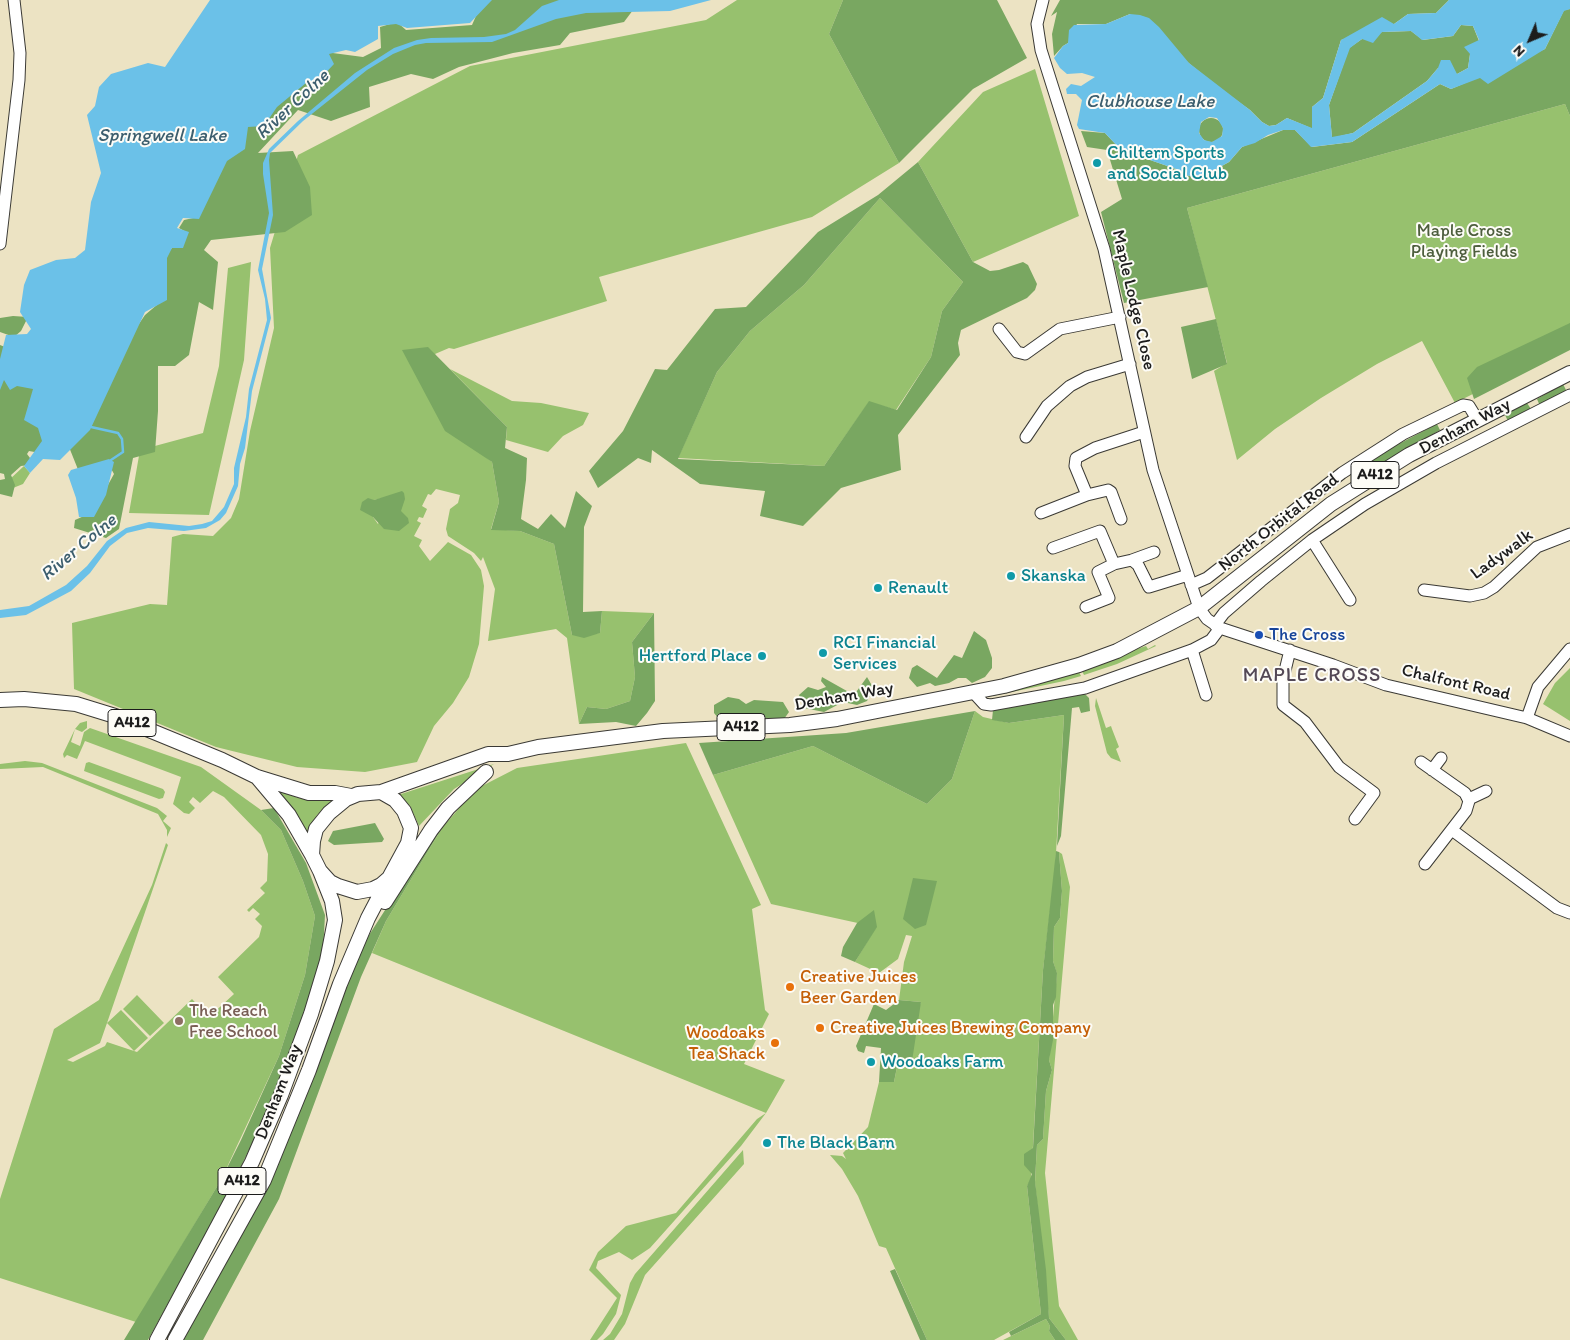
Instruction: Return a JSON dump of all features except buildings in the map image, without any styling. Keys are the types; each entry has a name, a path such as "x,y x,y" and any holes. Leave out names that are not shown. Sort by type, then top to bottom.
{"main road":[{"name":"North Orbital Road","path":"1199,608 1331,504 1409,454 1570,373"},
{"name":"Denham Way","path":"380,792 488,754 508,754 538,746 663,730 790,725 837,719 1021,682 1079,665 1117,651 1199,608"},
{"name":"A412","path":"0,700 24,698 69,703 115,716 222,760 257,777 276,781 309,793 335,793 351,796"},
{"name":"Denham Way","path":"408,843 454,795 508,754"},
{"name":"A412","path":"358,942 431,830 448,808 486,772"},
{"name":"A412","path":"257,777 289,815 312,855"},
{"path":"380,792 395,800 404,811 410,828 408,843 389,878 373,889 357,892 330,882 320,872 312,855 313,841 320,824 329,812 351,796 380,792"},
{"name":"Denham Way","path":"156,1340 252,1162 281,1095 311,1014 327,961 335,920 332,902 320,872"},
{"name":"Denham Way","path":"175,1340 264,1180 289,1123 340,984 389,878"}],"street":[{"path":"0,244 19,80 19,46 14,0"},
{"name":"Maple Lodge Close","path":"1043,0 1037,24 1038,41 1095,217 1120,317 1153,470 1199,608"},
{"path":"999,329 1017,352 1025,354 1060,329 1120,317"},
{"path":"1026,437 1047,406 1070,386 1087,377 1130,364"},
{"name":"Denham Way","path":"973,692 984,704 991,705 1050,696 1085,688 1192,650 1210,640 1235,603 1312,540 1383,493 1505,427 1570,395"},
{"name":"Denham Way","path":"1132,560 1138,565 1149,587 1207,578 1342,473 1403,434 1462,405 1469,406 1478,419"},
{"path":"1497,410 1505,427"},
{"path":"1087,495 1075,466 1076,458 1095,448 1144,432"},
{"path":"1041,513 1104,490 1111,492 1121,519"},
{"path":"1053,548 1100,531 1114,564"},
{"name":"Ladywalk","path":"1424,590 1470,596 1480,594 1494,587 1537,547 1570,534"},
{"path":"1312,540 1350,600"},
{"path":"1086,607 1109,598 1098,572 1114,564 1154,552"},
{"name":"Chalfont Road","path":"1199,608 1217,627 1290,650 1386,685 1527,718 1570,736"},
{"path":"1527,718 1538,687 1570,649"},
{"path":"1192,650 1206,695"},
{"path":"1290,650 1283,679 1284,705 1310,728 1339,768 1374,793 1355,819"},
{"path":"1432,770 1441,758"},
{"path":"1421,762 1465,793 1468,799 1466,811 1425,864"},
{"path":"1468,799 1486,791"},
{"path":"1452,830 1558,908 1570,913"}],"green space":[{"path":"483,0 665,0 639,2 624,22 570,33 560,45 513,53 459,67 433,79 411,74 369,87 370,107 331,121 298,110 258,153 293,151 310,187 312,215 285,232 211,240 204,250 218,262 213,310 199,302 189,355 175,366 158,366 158,411 155,452 133,458 119,529 106,538 74,528 75,520 93,512 114,474 108,463 79,472 69,447 132,334 145,315 165,298 164,257 186,232 179,228 184,220 198,217 205,197 246,125 275,105 325,52 363,57 381,48 380,27 397,22 406,30 472,25"},
{"path":"737,0 843,0 829,34 899,163 812,217 599,277 607,301 454,349 449,348 435,354 477,450 492,462 499,502 491,529 520,531 554,544 572,635 600,633 602,611 654,613 632,642 635,677 630,701 606,709 587,707 579,724 567,638 556,629 488,641 495,589 483,557 481,561 474,553 448,536 446,529 450,509 458,503 460,495 436,489 431,495 428,494 422,506 427,509 423,518 419,517 417,521 421,523 414,536 422,540 419,546 430,561 448,542 471,555 481,570 484,586 479,644 469,677 453,703 434,726 417,762 365,772 297,767 216,747 74,689 72,623 150,604 167,605 172,537 183,534 213,536 231,518 239,499 250,431 274,328 270,248 298,155 470,66 706,20","holes":["391,496 378,524 373,517 374,500"]},
{"path":"843,0 997,0 1027,58 973,89 899,163 829,34"},
{"path":"1060,0 1449,0 1436,13 1408,14 1394,24 1341,40 1323,98 1312,107 1313,129 1287,118 1276,125 1269,126 1262,122 1250,110 1215,85 1130,14 1106,24 1077,24 1068,43 1054,56 1052,34 1057,12 1051,16"},
{"path":"1570,9 1570,116 1565,104 1187,208 1208,287 1124,303 1101,212 1122,199 1107,150 1087,147 1081,131 1105,133 1121,150 1179,170 1186,175 1200,178 1229,162 1242,147 1283,130 1295,130 1312,147 1352,142 1440,84 1451,89 1545,49 1564,10"},
{"path":"1461,25 1473,26 1479,41 1470,54 1468,68 1457,74 1438,68 1427,81 1353,133 1332,138 1329,105 1349,48 1362,39 1382,32 1411,31 1423,40 1453,36"},
{"path":"1035,69 1079,216 973,262 918,162 983,92"},
{"name":"Maple Cross Playing Fields","path":"1565,104 1570,116 1570,345 1455,403 1422,341 1377,364 1321,398 1275,429 1237,460 1214,371 1227,363 1187,208"},
{"path":"1211,118 1220,121 1223,130 1220,139 1211,142 1202,139 1199,130 1202,121"},
{"path":"918,162 973,262 990,271 1023,262 1028,265 1037,284 1035,290 1027,298 961,330 958,343 960,355 898,435 901,470 841,488 803,526 760,516 765,491 700,484 652,450 651,463 638,458 598,488 589,471 623,431 655,369 667,370 715,309 746,307 818,232 878,195","holes":["880,198 963,282 942,311 931,357 897,410 869,401 824,466 678,459 717,372 750,331 804,285"]},
{"path":"880,198 963,282 942,311 931,357 896,410 869,402 824,466 678,458 717,372 750,331 804,285"},
{"path":"251,262 244,360 209,515 129,513 140,450 203,433 219,366 228,268"},
{"path":"13,316 28,317 21,331 14,337 0,332 0,318"},
{"path":"1216,319 1227,364 1192,379 1181,327"},
{"path":"1570,323 1570,350 1474,399 1467,378 1477,367"},
{"path":"0,345 5,347 35,387 46,439 40,453 29,451 27,454 30,458 29,465 21,466 11,475 15,485 12,497 0,494 0,480 5,479 4,474 0,473"},
{"path":"428,347 507,427 505,448 527,458 521,519 538,529 551,514 565,528 576,491 592,506 584,527 583,612 602,611 600,633 584,638 572,635 554,544 520,531 491,530 499,502 492,462 445,431 402,350"},
{"path":"450,369 512,401 541,403 589,413 583,425 563,436 548,452 506,440 507,427"},
{"path":"1563,384 1567,392 1540,406 1537,399"},
{"path":"1527,403 1531,409 1508,421 1504,413"},
{"path":"1437,424 1440,430 1356,479 1350,473 1370,459"},
{"path":"24,466 30,473 23,484 13,488 9,480"},
{"path":"402,491 405,499 401,511 408,518 409,523 399,531 384,529 373,517 360,510 362,502 368,498 374,500"},
{"path":"654,613 655,701 647,713 636,726 616,722 579,724 587,707 606,709 630,701 635,677 632,642"},
{"path":"974,631 986,640 992,658 992,668 985,677 972,683 966,678 958,678 949,683 935,686 930,683 917,687 909,678 912,668 917,665 937,678 954,655 962,658"},
{"path":"1146,646 1148,649 1156,646 1117,664 1084,675 1082,671 1127,652"},
{"path":"1570,668 1570,721 1543,704 1555,683"},
{"path":"1079,672 1081,676 1064,681 988,697"},
{"path":"822,677 854,695 867,677 874,689 867,701 857,705 843,702 824,712 804,708 799,695 808,687 818,690 826,687 821,681"},
{"path":"1084,693 1089,698 1090,711 1081,713 1079,707 1072,708 1061,836 1057,846 1064,715 1009,723 992,720 993,710"},
{"path":"728,697 739,699 746,704 754,700 783,702 789,712 784,719 769,720 763,716 754,719 719,719 714,713 714,705"},
{"path":"1096,698 1106,728 1111,726 1119,747 1116,749 1121,762 1111,758 1107,753 1095,706"},
{"path":"975,711 983,717 1009,723 1064,715 1055,870 1043,970 1031,1180 1027,1186 1041,1314 994,1340 927,1340 886,1248 879,1246 858,1196 842,1169 830,1155 842,1156 846,1159 843,1153 868,1127 879,1082 894,1082 897,1067 921,1002 899,1000 904,962 912,936 906,935 898,959 879,973 855,962 876,927 771,904 713,775 813,746 927,804 952,779"},
{"path":"975,711 952,779 927,804 813,746 713,775 699,743 846,733"},
{"path":"87,721 87,728 82,732 75,729 80,723"},
{"name":"The Reach Free School","path":"90,728 201,767 261,810 281,830 303,881 315,916 305,975 279,1056 221,1180 136,1322 0,1278 0,1199 54,1029 99,1000 152,885 166,843 168,845 100,1043 67,1060 73,1062 105,1046 107,1042 137,1052 192,999 209,1017 234,994 218,977 259,937 262,926 255,919 260,914 253,908 249,912 247,910 265,893 260,888 267,881 268,854 261,835 224,797 213,791 200,803 193,797 189,802 195,808 189,814 184,813 173,804 181,777 85,741 77,759 67,755 64,758 63,754 75,729 71,742 80,746 84,732"},
{"path":"686,743 761,905 752,909 765,1010 769,1014 744,1064 785,1080 766,1113 372,953 386,921 442,828 482,786 517,768"},
{"path":"25,761 42,763 157,808 167,816 163,821 171,828 167,837 167,830 158,814 43,767 0,769 0,764"},
{"path":"89,762 163,789 165,792 163,798 159,799 84,771 86,763"},
{"path":"494,764 454,789 419,826 410,806 398,795"},
{"path":"276,789 298,798 332,801 317,815 308,835"},
{"path":"274,808 306,863 325,915 323,952 305,1013 272,1103 224,1201 148,1340 124,1340 221,1180 241,1140 279,1056 305,975 315,916 303,881 281,830 261,810"},
{"path":"375,823 384,839 382,842 334,845 328,841 333,831"},
{"path":"439,826 442,828 386,921 361,977 279,1199 203,1340 183,1340 246,1224 362,946"},
{"path":"1056,851 1059,852 1062,891 1060,918 1054,927 1053,961 1057,973 1056,997 1053,1005 1053,1040 1049,1060 1052,1070 1046,1091 1043,1139 1037,1145 1035,1181 1046,1270 1049,1318 1066,1340 1055,1340 1049,1331 1050,1326 1046,1319 1011,1336 1009,1332 1041,1314 1027,1186 1032,1174 1024,1165 1024,1154 1033,1148 1043,970"},
{"path":"1059,852 1062,854 1070,887 1045,1173 1059,1306 1078,1340 1066,1340 1049,1318 1035,1182 1037,1145 1043,1139 1046,1091 1052,1070 1049,1060 1057,974 1053,961 1054,927 1060,918 1062,891"},
{"path":"913,878 937,881 926,925 915,929 903,919"},
{"path":"874,910 877,927 855,962 841,956 843,947 857,923"},
{"path":"137,995 164,1023 150,1036 123,1009"},
{"path":"899,1000 921,1002 911,1068 897,1067 894,1082 879,1082 881,1048 866,1046 864,1053 858,1051 856,1046 874,1004 886,1010"},
{"path":"121,1010 148,1038 134,1051 107,1023"},
{"path":"766,1113 741,1146 650,1248 632,1260 619,1252 598,1261 596,1268 621,1295 616,1314 603,1334 597,1340 590,1340 617,1298 589,1270 598,1252 626,1226 676,1213 757,1119"},
{"path":"743,1150 744,1164 645,1275 625,1324 614,1340 603,1340 610,1334 622,1314 630,1283 635,1274"},
{"path":"895,1269 927,1340 920,1340 890,1271"},
{"path":"1046,1319 1050,1326 1049,1331 1055,1340 1003,1340"}],"water":[{"name":"Springwell Lake","path":"210,0 492,0 470,23 407,28 396,24 378,26 378,39 355,52 346,50 329,54 334,64 317,82 306,83 277,107 264,126 248,127 245,149 227,161 199,219 183,218 177,228 189,232 183,248 172,248 167,258 167,300 145,312 90,430 60,460 43,459 30,473 24,466 42,441 38,428 24,420 33,389 17,386 10,390 4,380 0,390 0,359 6,335 27,334 31,329 20,312 24,285 30,270 56,260 75,258 85,250 91,202 101,173 87,115 95,106 99,87 111,74 148,63 165,67"},
{"path":"559,0 711,0 670,11 586,13 556,19 492,42 426,43 415,45 393,54 367,70 303,121 270,153 273,215 262,269 271,318 252,391 238,486 226,513 220,520 206,528 184,531 148,528 127,533 110,546 90,573 71,591 26,615 0,618 0,610 29,606 66,585 87,566 107,541 126,528 149,522 189,526 202,524 212,521 224,507 234,484 234,468 246,417 249,389 267,320 265,299 258,270 269,213 263,163 269,149 298,121 355,73 394,48 417,40 431,38 484,37 506,34 515,30 542,6"},
{"name":"Clubhouse Lake","path":"1449,0 1570,0 1570,9 1564,11 1545,49 1488,84 1480,78 1451,89 1440,84 1352,142 1311,147 1295,130 1283,130 1242,147 1229,162 1200,178 1185,175 1179,170 1121,150 1105,133 1079,129 1077,125 1082,100 1076,94 1067,94 1066,89 1071,84 1081,86 1095,77 1082,73 1067,74 1060,68 1054,58 1063,46 1068,43 1069,30 1074,25 1106,24 1130,14 1140,15 1149,18 1159,27 1189,63 1250,110 1262,122 1269,126 1276,125 1287,118 1312,128 1312,107 1323,98 1341,40 1382,17 1394,24 1408,14 1436,13","holes":["1461,25 1473,26 1479,40 1464,47 1470,54 1468,68 1457,74 1450,60 1441,60 1438,68 1427,81 1353,133 1332,137 1329,105 1350,48 1362,39 1373,43 1382,32 1411,31 1422,40 1453,36","1209,117 1217,118 1223,128 1222,136 1212,142 1204,140 1199,133 1201,122"]},
{"path":"109,459 114,462 106,495 94,517 79,517 76,498 68,475 71,470"}],"waterway":[{"path":"91,427 118,433 122,439 123,452 111,460"}],"place":[{"name":"Chiltern Sports and Social Club","path":"1097,163"},
{"name":"Skanska","path":"1011,576"},
{"name":"Renault","path":"878,588"},
{"name":"The Cross","path":"1259,635"},
{"name":"RCI Financial Services","path":"823,653"},
{"name":"Hertford Place","path":"762,656"},
{"name":"Creative Juices Beer Garden","path":"790,987"},
{"name":"The Reach Free School","path":"179,1021"},
{"name":"Creative Juices Brewing Company","path":"820,1028"},
{"name":"Woodoaks Tea Shack","path":"775,1043"},
{"name":"Woodoaks Farm","path":"871,1062"},
{"name":"The Black Barn","path":"767,1143"}],"district":[{"name":"MAPLE CROSS","path":"1312,676"}],"water label":[{"name":"River Colne","path":"293,105"},
{"name":"River Colne","path":"79,548"}]}
